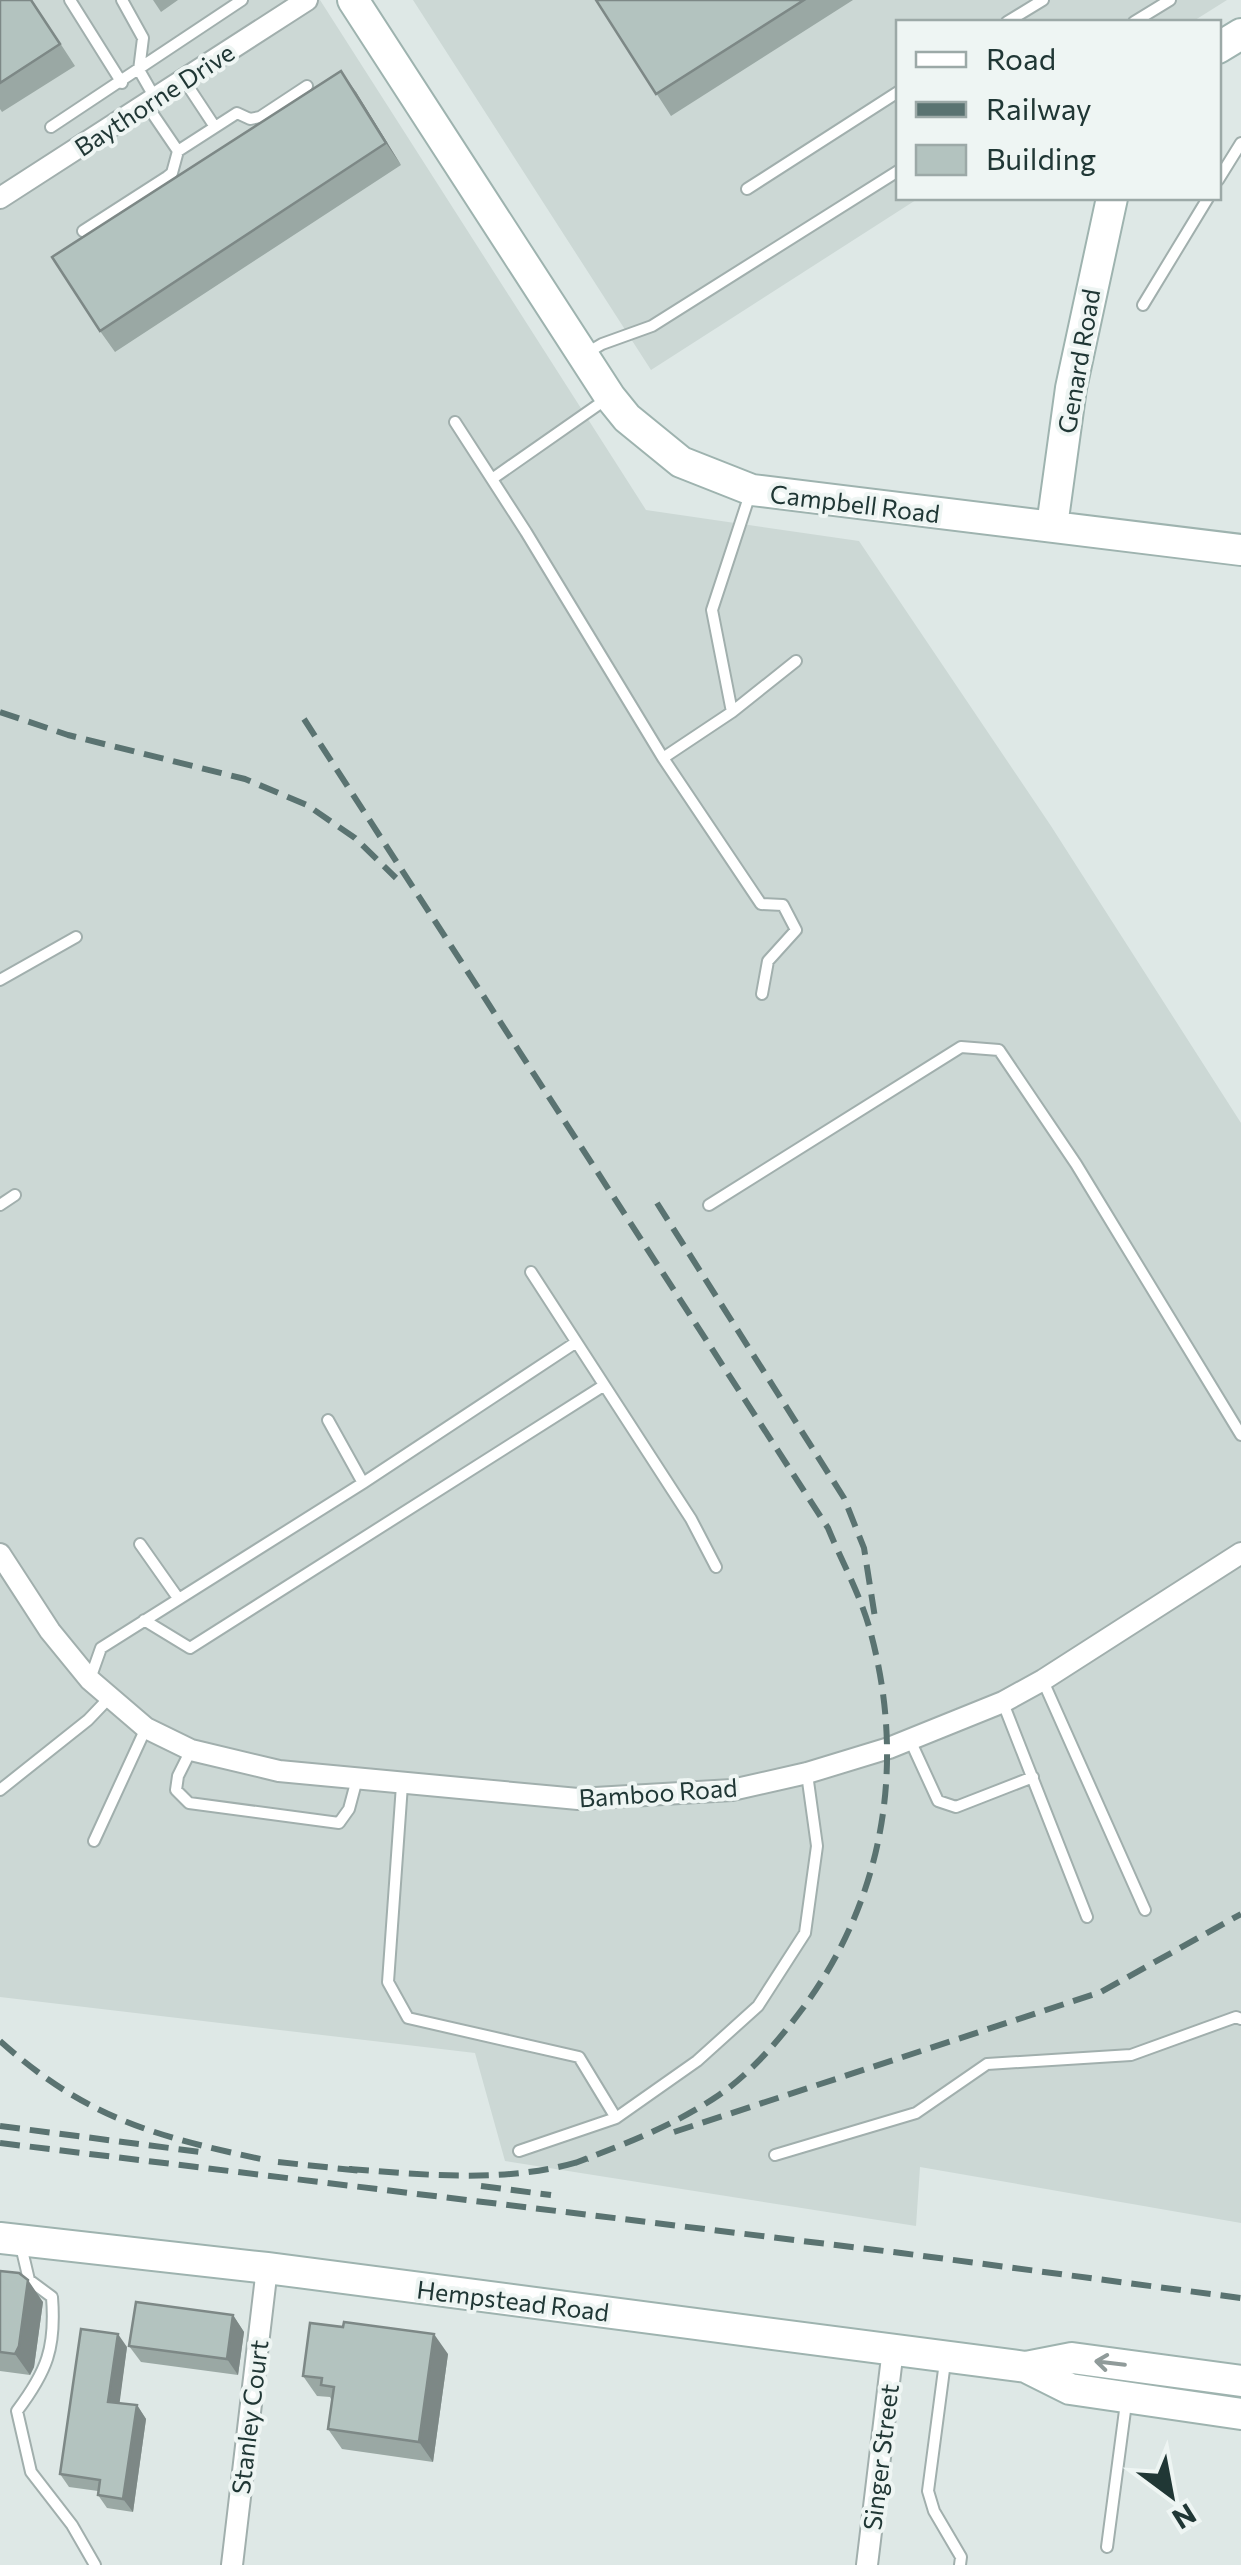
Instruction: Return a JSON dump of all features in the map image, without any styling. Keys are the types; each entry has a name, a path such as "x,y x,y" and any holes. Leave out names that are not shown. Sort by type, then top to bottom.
{"main road":[{"name":"Campbell Road","path":"353,0 610,396 627,418 681,462 752,490 1241,550"},
{"name":"Genard Road","path":"1052,526 1072,388 1112,200"},
{"name":"Hempstead Road","path":"10,2239 267,2268 945,2356 1026,2368 1070,2389 1241,2414"},
{"name":"Hempstead Road","path":"1026,2368 1072,2358 1241,2380"},
{"path":"1172,2404 1177,2372"}],"street":[{"name":"Baythorne Drive","path":"0,198 184,80 276,9 308,0"},
{"name":"Bamboo Road","path":"0,1554 50,1631 90,1680 146,1728 192,1750 279,1771 578,1800 732,1790 807,1773 910,1740 1003,1702 1042,1680 1241,1553"},
{"name":"Stanley Court","path":"232,2565 267,2268"},
{"name":"Singer Street","path":"867,2565 893,2349"}],"lane":[{"path":"70,0 122,83"},
{"path":"122,0 144,38 139,70 178,151"},
{"path":"51,127 242,0"},
{"path":"1011,20 1042,0"},
{"path":"1137,20 1170,0"},
{"path":"184,80 215,127"},
{"path":"84,230 168,177 178,151 215,127 237,113 250,120 260,117 306,86"},
{"path":"748,189 896,93"},
{"path":"1221,175 1241,142"},
{"path":"584,355 602,344 652,326 896,171"},
{"path":"1143,306 1207,200"},
{"path":"492,479 610,396"},
{"path":"455,422 662,758 761,904 782,905 796,930 768,961 762,994"},
{"path":"732,712 712,610 752,490"},
{"path":"662,758 732,712 796,661"},
{"path":"0,980 76,937"},
{"path":"709,1204 961,1048 999,1050 1076,1164 1241,1435"},
{"path":"0,1205 15,1196"},
{"path":"532,1272 691,1520 716,1567"},
{"path":"90,1680 101,1648 576,1344"},
{"path":"144,1620 190,1648 603,1386"},
{"path":"328,1420 363,1482"},
{"path":"140,1544 178,1598"},
{"path":"1042,1680 1145,1910"},
{"path":"0,1790 88,1720 110,1697"},
{"path":"1003,1702 1087,1917"},
{"path":"94,1841 146,1728"},
{"path":"910,1740 938,1801 956,1807 1033,1776"},
{"path":"192,1750 178,1776 176,1790 189,1802 340,1823 350,1809 357,1780"},
{"path":"519,2150 616,2118 697,2061 758,2006 804,1934 817,1846 807,1773"},
{"path":"402,1784 388,1982 408,2018 579,2057 616,2118"},
{"path":"775,2156 916,2113 987,2064 1131,2055 1241,2019"},
{"path":"10,2239 29,2280 52,2297 54,2331 40,2380 17,2411 30,2472 72,2526 95,2565"},
{"path":"945,2356 928,2491 934,2511 961,2557 960,2565"},
{"path":"1107,2547 1126,2397"}],"shaded area":[{"path":"0,0 320,0 646,510 859,541 1051,826 1241,1123 1241,2223 920,2167 916,2226 505,2161 475,2053 0,1997"},
{"path":"413,0 1227,0 1195,20 896,20 896,200 916,200 651,370"}],"building":[{"path":"0,0 31,0 60,44 0,83"},
{"path":"596,0 804,0 656,94"},
{"path":"341,71 386,143 100,331 52,257"},
{"path":"0,2271 19,2273 28,2280 15,2354 0,2352"},
{"path":"136,2302 233,2315 227,2359 129,2346"},
{"path":"344,2322 434,2334 419,2442 328,2429 334,2387 321,2385 322,2378 303,2376 310,2323 343,2327"},
{"path":"81,2329 118,2334 108,2402 137,2405 123,2499 98,2495 100,2480 60,2474"}],"railway":[{"path":"0,712 68,735 245,779 307,805 355,838 396,878"},
{"path":"304,719 828,1528 867,1621 881,1683 887,1732 880,1829 853,1922 831,1966 784,2032 731,2086 667,2125 575,2163"},
{"path":"657,1203 844,1498 864,1548 876,1624"},
{"path":"674,2132 1101,1992 1241,1914"},
{"path":"0,2041 64,2090 126,2122 270,2161"},
{"path":"0,2126 208,2153"},
{"path":"0,2143 1241,2298"},
{"path":"349,2169 499,2175 588,2159"},
{"path":"278,2162 362,2171"},
{"path":"481,2186 551,2195"}]}
